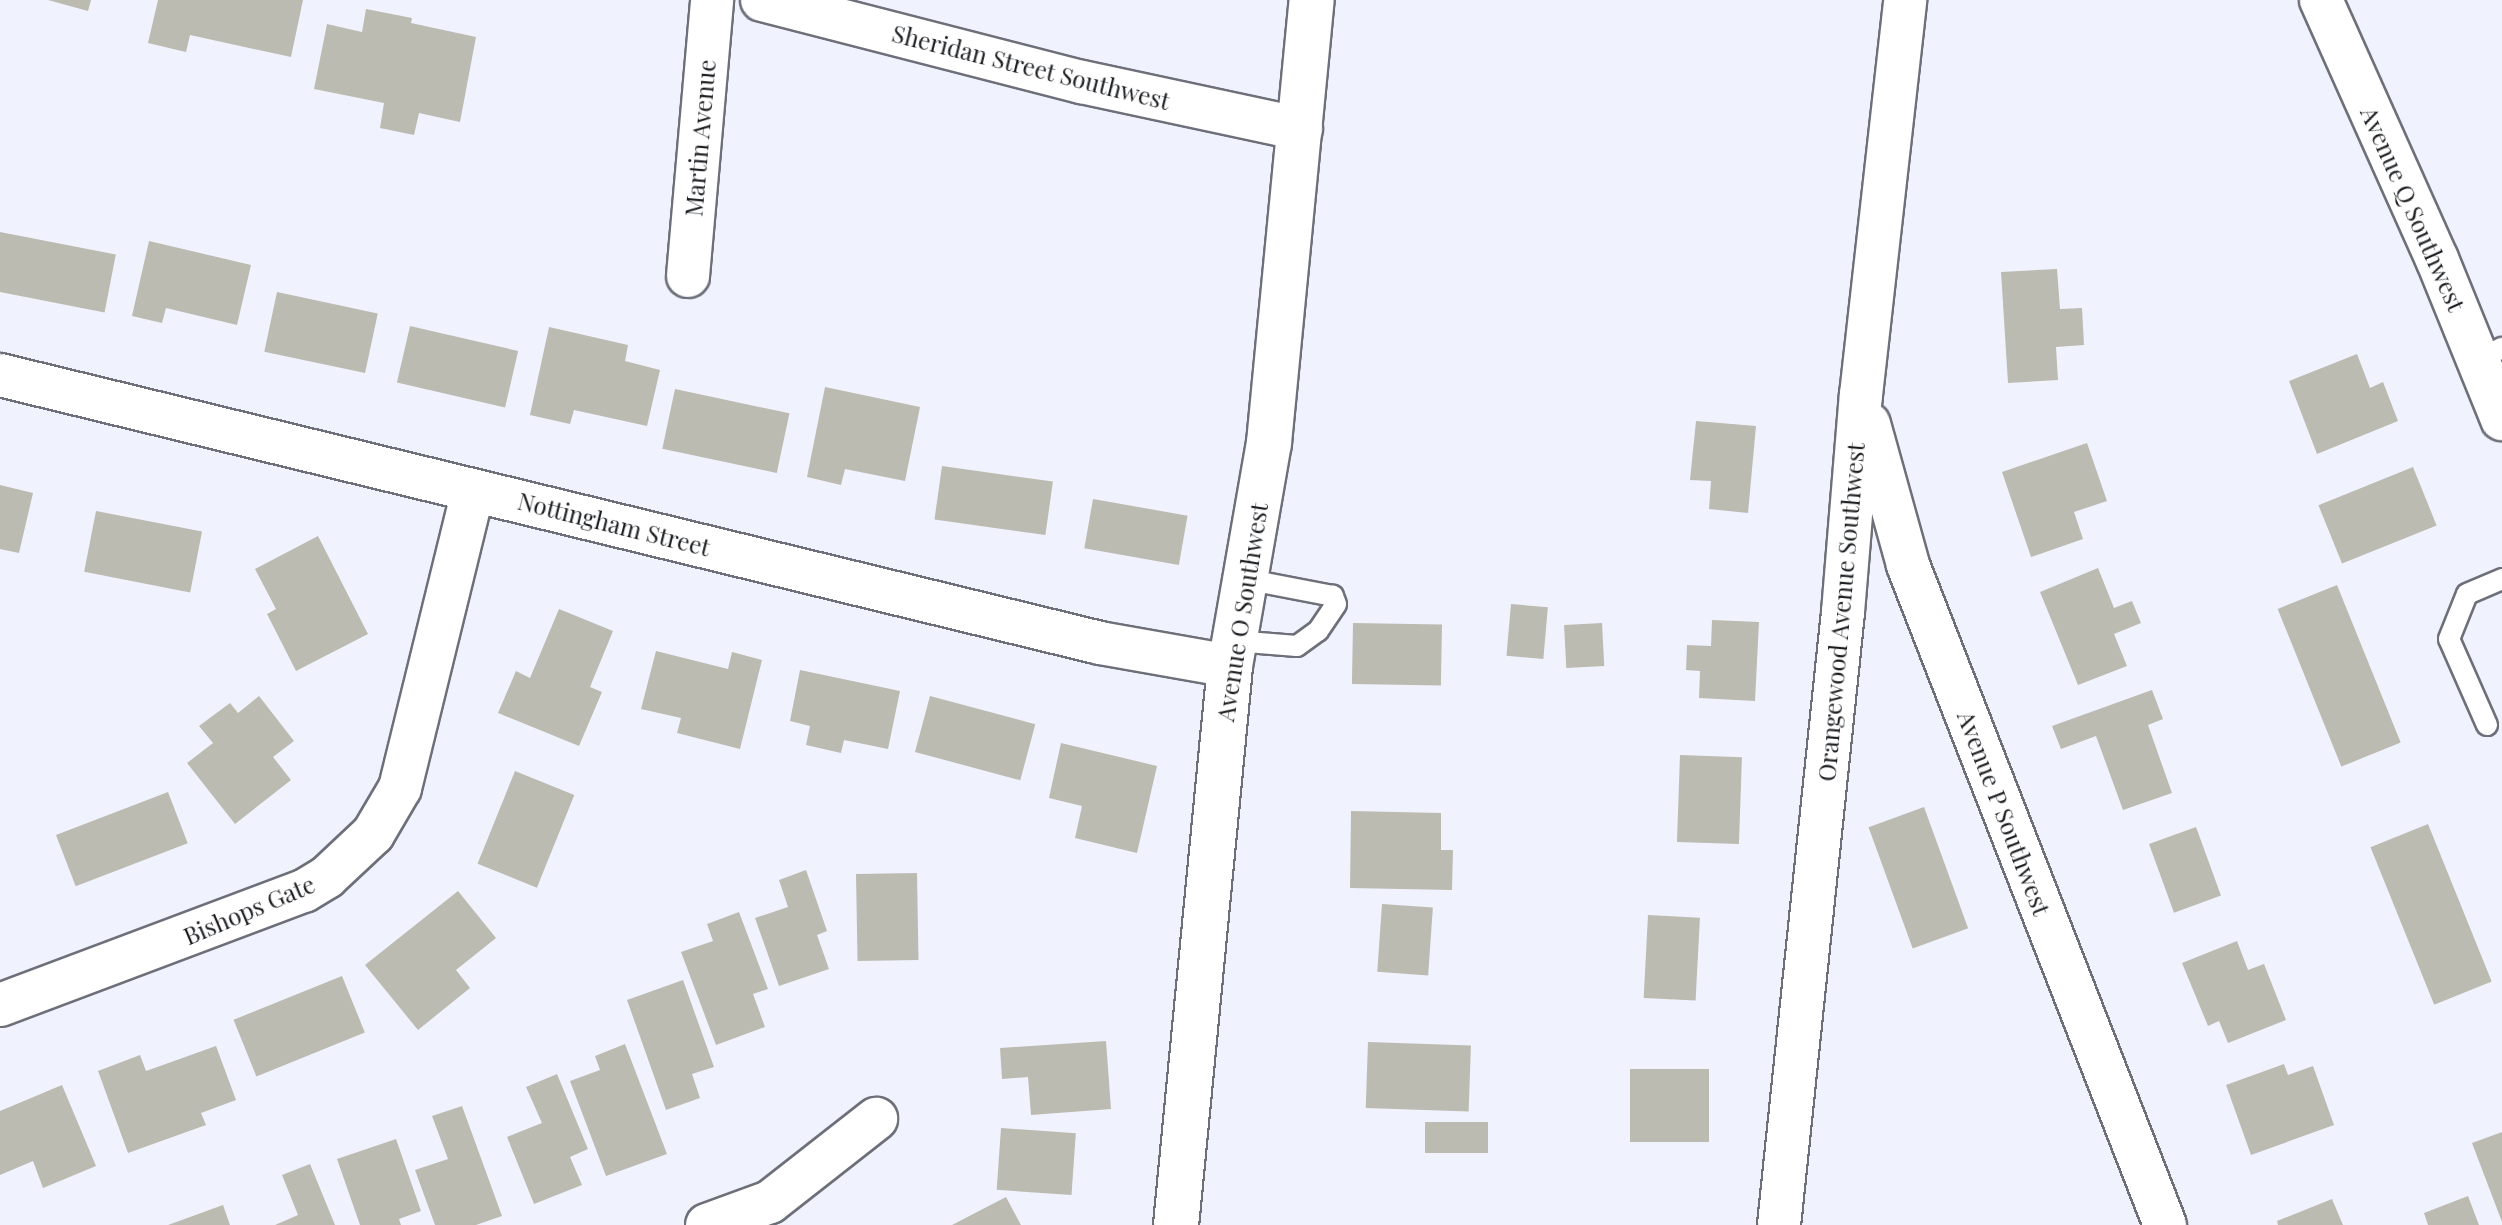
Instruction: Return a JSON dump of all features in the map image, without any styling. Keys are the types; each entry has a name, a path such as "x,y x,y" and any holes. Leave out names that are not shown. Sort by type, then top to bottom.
{"street":[{"name":"Martin Avenue","path":"688,276 712,0"},
{"name":"Sheridan Street Southwest","path":"762,0 1082,82 1301,129"},
{"name":"Avenue O Southwest","path":"1176,1225 1232,654 1269,443 1312,0"},
{"name":"Orangewood Avenue Southwest","path":"1779,1225 1843,612 1861,395 1905,0"},
{"name":"Avenue Q Southwest","path":"2321,0 2491,354 2502,419"},
{"name":"Nottingham Street","path":"0,375 473,491 593,517 694,546 1100,643 1232,654"},
{"name":"Avenue P Southwest","path":"1861,395 1908,565 2165,1225"},
{"name":"Bishops Gate","path":"0,1005 304,891 327,877 373,834 400,788 473,491"},
{"path":"707,1225 770,1202 876,1119"}],"lane":[{"path":"1232,654 1297,646 1318,631 1336,604 1333,596 1245,579"},
{"path":"2487,725 2449,639 2467,594 2502,579"}],"building":[{"path":"48,0 91,0 88,11"},
{"path":"158,0 303,0 291,57 190,35 186,52 148,43"},
{"path":"366,9 412,18 411,23 476,37 460,122 419,113 414,135 380,128 384,103 314,89 327,24 362,32"},
{"path":"0,232 116,255 105,312 0,292"},
{"path":"149,241 251,265 237,325 166,308 162,323 132,316"},
{"path":"2057,269 2060,309 2082,308 2084,345 2056,347 2058,380 2008,383 2001,272"},
{"path":"277,292 378,313 365,373 264,352"},
{"path":"410,326 518,351 505,407 397,383"},
{"path":"549,327 628,345 625,361 660,370 647,426 574,410 570,424 530,415"},
{"path":"2357,354 2370,388 2383,382 2398,421 2317,454 2289,381"},
{"path":"825,387 920,407 905,481 845,469 841,485 807,477"},
{"path":"675,389 789,413 777,473 662,449"},
{"path":"1696,421 1756,426 1748,513 1709,509 1711,481 1690,480"},
{"path":"2087,443 2107,501 2074,512 2083,539 2031,557 2002,472"},
{"path":"942,466 1053,482 1045,535 934,519"},
{"path":"2413,467 2437,525 2342,564 2318,505"},
{"path":"0,485 33,493 19,553 0,549"},
{"path":"1093,499 1188,516 1179,565 1084,548"},
{"path":"96,511 202,532 190,592 84,572"},
{"path":"318,536 368,634 296,671 267,614 276,609 255,569"},
{"path":"2098,568 2114,608 2132,601 2141,623 2114,634 2127,666 2078,685 2040,592"},
{"path":"2337,585 2401,743 2341,767 2278,609"},
{"path":"1511,604 1548,607 1543,659 1506,656"},
{"path":"559,609 613,631 590,687 602,692 579,746 498,713 516,671 530,678"},
{"path":"1712,620 1759,622 1755,701 1699,698 1700,671 1686,670 1687,645 1711,646"},
{"path":"1353,623 1442,625 1441,686 1352,684"},
{"path":"1602,623 1604,666 1566,668 1564,625"},
{"path":"656,651 728,669 732,652 762,660 740,749 677,733 681,718 641,709"},
{"path":"800,670 900,691 888,749 844,740 841,753 806,745 810,726 790,721"},
{"path":"2152,690 2163,719 2148,725 2172,793 2123,810 2096,736 2061,749 2052,726"},
{"path":"259,696 294,741 273,757 291,780 235,824 187,763 213,743 199,726 230,703 238,713"},
{"path":"930,696 1035,724 1020,780 915,752"},
{"path":"1061,743 1157,766 1137,853 1075,838 1082,806 1049,798"},
{"path":"1680,755 1742,757 1739,844 1677,842"},
{"path":"515,771 574,795 537,888 478,864"},
{"path":"168,792 188,843 76,886 56,835"},
{"path":"1924,807 1968,928 1913,948 1869,827"},
{"path":"1351,811 1441,813 1441,850 1453,850 1452,890 1350,888"},
{"path":"2428,824 2492,982 2434,1005 2371,847"},
{"path":"2196,827 2221,896 2174,913 2149,844"},
{"path":"806,870 827,931 817,935 829,969 779,986 755,918 788,907 779,880"},
{"path":"917,873 919,960 858,961 856,874"},
{"path":"458,891 496,938 456,970 470,988 418,1030 365,965"},
{"path":"1382,904 1433,908 1428,975 1377,972"},
{"path":"739,912 768,989 753,994 765,1027 716,1045 681,952 713,941 707,924"},
{"path":"1648,915 1700,918 1696,1001 1644,998"},
{"path":"2237,941 2248,970 2264,964 2286,1020 2228,1043 2219,1021 2208,1026 2182,963"},
{"path":"342,976 365,1033 256,1076 234,1020"},
{"path":"683,980 714,1067 692,1074 700,1098 666,1110 627,1000"},
{"path":"1106,1041 1111,1109 1031,1115 1028,1077 1002,1079 1000,1048"},
{"path":"1368,1042 1471,1046 1469,1112 1366,1108"},
{"path":"625,1044 667,1154 606,1176 570,1081 600,1070 595,1056"},
{"path":"216,1046 236,1100 201,1113 206,1125 128,1153 98,1071 140,1055 146,1071"},
{"path":"2284,1064 2288,1075 2313,1066 2334,1125 2251,1155 2226,1085"},
{"path":"1630,1069 1709,1069 1709,1142 1630,1142"},
{"path":"557,1074 588,1149 570,1157 582,1185 534,1204 507,1137 542,1123 526,1087"},
{"path":"62,1085 96,1166 43,1188 33,1161 0,1175 0,1111"},
{"path":"462,1106 502,1216 476,1225 435,1225 415,1170 448,1159 432,1116"},
{"path":"1425,1122 1488,1122 1488,1153 1425,1153"},
{"path":"1001,1128 1076,1133 1071,1195 997,1190"},
{"path":"2502,1132 2502,1222 2472,1143"},
{"path":"396,1139 421,1211 399,1219 401,1225 360,1225 337,1159"},
{"path":"310,1164 335,1225 275,1225 298,1215 282,1175"},
{"path":"2468,1196 2479,1225 2428,1225 2424,1213"},
{"path":"1006,1197 1021,1225 952,1225"},
{"path":"2332,1199 2343,1225 2278,1225 2277,1221"},
{"path":"223,1205 230,1225 168,1225"}]}
